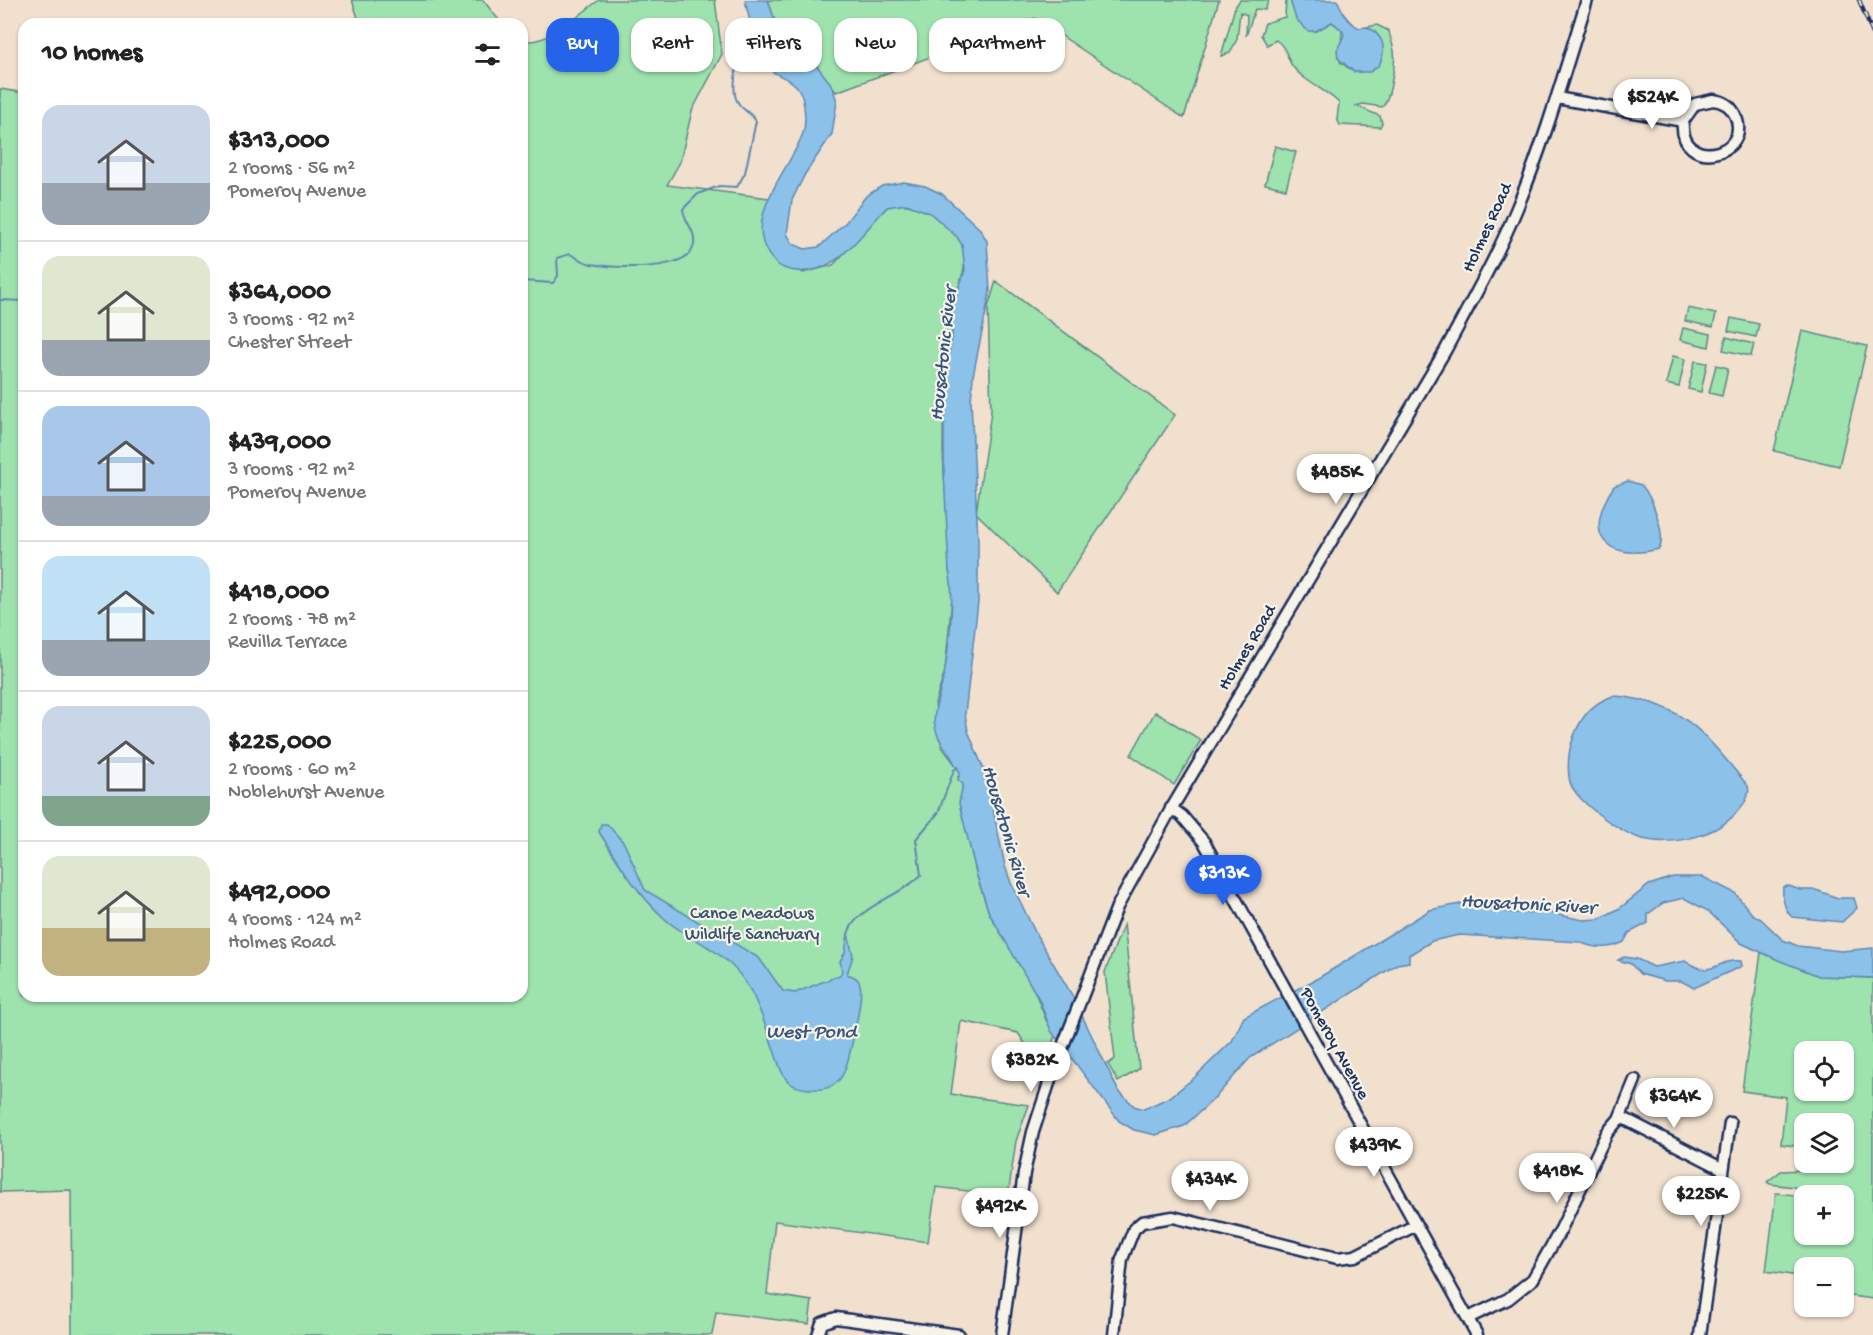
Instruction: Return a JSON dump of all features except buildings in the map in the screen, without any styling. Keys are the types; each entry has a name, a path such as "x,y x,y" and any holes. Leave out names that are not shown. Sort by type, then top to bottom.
{"street":[{"name":"Holmes Road","path":"1002,1335 1024,1173 1033,1132 1117,907 1171,808 1445,351 1517,209 1557,98 1587,0"},
{"path":"1557,98 1683,121"},
{"path":"1713,100 1730,108 1736,116 1738,130 1728,148 1715,154 1704,153 1696,150 1686,140 1683,121 1695,104 1713,100"},
{"name":"Pomeroy Avenue","path":"1171,808 1182,816 1204,842 1477,1335"},
{"path":"1468,1318 1508,1299 1533,1279 1561,1229 1607,1133 1618,1119 1635,1080"},
{"path":"1618,1119 1623,1118 1723,1169"},
{"path":"1700,1335 1730,1123"},
{"path":"1114,1335 1122,1260 1134,1229 1142,1222 1173,1217 1337,1258 1355,1256 1416,1225"},
{"path":"818,1335 822,1323 836,1318 959,1335"}],"green space":[{"path":"352,0 483,0 497,18 358,18"},
{"name":"Canoe Meadows Wildlife Sanctuary","path":"599,0 715,0 722,54 713,71 713,18 631,18 631,72 713,72 692,111 680,162 667,185 769,198 762,235 803,273 833,265 887,207 897,205 907,205 930,213 951,228 962,245 965,262 952,311 952,339 943,421 949,571 953,587 945,672 935,703 942,747 961,772 958,777 963,784 960,803 977,876 989,913 1033,987 1055,1036 1042,1070 1018,1033 961,1021 951,1094 1029,1105 1016,1141 1008,1196 936,1187 928,1242 775,1221 767,1294 812,1301 809,1324 716,1312 712,1335 72,1335 71,1190 0,1192 0,89 18,92 18,1002 528,1002 528,41 546,37 546,72 619,72 619,18 577,18"},
{"path":"768,0 1219,0 1184,118 1065,38 1065,18 929,18 929,57 917,62 917,18 834,18 834,72 890,72 836,92 821,72 822,18 774,18"},
{"path":"1240,0 1269,0 1265,10 1255,9 1246,36 1247,15 1240,12 1237,39 1230,53 1221,56 1235,7"},
{"path":"1286,0 1290,0 1316,31 1332,22 1342,30 1340,62 1351,70 1363,72 1379,65 1381,60 1382,49 1379,38 1367,27 1377,25 1389,31 1394,51 1394,64 1390,90 1385,103 1382,107 1363,104 1356,106 1380,116 1382,123 1380,127 1340,125 1337,119 1339,103 1296,70 1279,42 1276,40 1267,45 1261,35 1265,23 1285,17"},
{"path":"1275,146 1296,152 1286,189 1265,184"},
{"path":"996,281 1175,415 1057,592 976,513 991,412 988,307"},
{"path":"1688,308 1716,314 1713,327 1685,321"},
{"path":"1731,318 1759,324 1756,337 1728,331"},
{"path":"1683,328 1711,334 1709,347 1680,340"},
{"path":"1802,331 1867,346 1839,466 1774,451"},
{"path":"1726,337 1754,344 1751,356 1723,350"},
{"path":"1673,356 1685,359 1679,387 1666,384"},
{"path":"1695,361 1707,363 1701,392 1688,389"},
{"path":"1716,365 1728,368 1722,396 1709,393"},
{"path":"1155,712 1201,740 1174,785 1131,755"},
{"path":"1124,923 1139,1069 1118,1082 1108,1064 1115,1059 1105,972"},
{"path":"1761,952 1819,976 1873,978 1873,1299 1854,1296 1854,1257 1794,1257 1794,1275 1766,1271 1776,1193 1794,1195 1794,1245 1854,1245 1854,1185 1794,1185 1794,1187 1767,1182 1781,1171 1854,1173 1854,1113 1794,1113 1794,1146 1781,1144 1786,1097 1742,1091"}],"water":[{"path":"745,0 768,0 774,18 749,18"},
{"path":"1290,0 1337,0 1345,16 1351,22 1359,28 1367,27 1373,30 1380,38 1383,53 1379,65 1370,72 1354,72 1338,58 1337,50 1344,35 1342,30 1332,22 1316,31 1308,31 1296,19"},
{"path":"773,72 822,72 831,84 837,101 832,134 805,174 792,200 787,234 793,244 805,249 819,247 846,222 866,196 882,186 904,182 925,186 942,194 980,229 987,241 990,292 973,376 971,401 978,540 978,602 965,714 968,731 986,775 1005,866 1011,883 1037,936 1072,995 1118,1090 1134,1106 1144,1109 1170,1097 1194,1078 1232,1041 1244,1017 1320,977 1430,910 1465,903 1514,913 1545,912 1583,920 1599,919 1620,908 1649,885 1673,877 1703,877 1735,893 1752,914 1761,919 1783,940 1798,946 1841,951 1873,948 1873,978 1819,976 1778,960 1741,943 1708,911 1684,898 1663,903 1648,914 1648,923 1629,933 1624,942 1608,947 1596,947 1580,942 1459,935 1432,941 1409,955 1409,962 1397,964 1250,1058 1214,1099 1184,1126 1156,1135 1134,1130 1119,1121 1051,1031 1039,999 989,913 977,876 959,803 963,784 958,780 960,772 940,741 934,721 950,633 951,581 944,472 944,373 952,338 953,305 965,270 962,245 957,237 930,213 906,204 887,207 845,253 820,268 806,271 790,270 773,260 762,240 761,224 765,208 797,146 805,123 802,96 799,89 789,80"},
{"path":"1628,481 1641,485 1654,507 1660,526 1659,549 1640,552 1624,551 1612,547 1604,540 1600,530 1600,518 1604,503 1614,486"},
{"path":"1613,696 1641,700 1659,706 1689,722 1702,733 1748,786 1749,790 1744,804 1727,821 1716,828 1691,838 1677,840 1639,838 1601,816 1583,800 1571,785 1569,754 1577,728 1586,714 1597,704"},
{"name":"West Pond","path":"601,824 607,824 624,843 645,890 759,958 783,991 795,993 840,975 842,971 840,961 845,953 848,934 853,956 847,974 858,981 861,991 849,1057 843,1074 837,1082 822,1089 810,1089 794,1086 789,1082 781,1069 754,997 740,974 718,954 677,929 655,909 629,878 599,832"},
{"path":"1789,886 1800,890 1816,890 1838,898 1854,898 1857,908 1842,922 1792,917 1785,907 1783,895 1783,887"},
{"path":"1624,957 1637,959 1654,967 1685,961 1703,969 1732,961 1741,961 1742,966 1694,988 1681,981 1665,981 1640,974 1631,964 1618,960"}],"waterway":[{"path":"528,281 553,283 558,276 557,258 570,254 591,264 632,267 665,264 679,260 689,253 694,239 683,209 698,194 719,186 737,187 745,173 756,121 739,104 736,97 734,87 736,72"},
{"path":"0,300 18,301"},
{"path":"848,934 860,916 921,875 916,839 938,813 954,770 958,767"}],"railway":[{"path":"1859,0 1873,34"}],"water label":[{"name":"Housatonic River","path":"945,354"},
{"name":"Housatonic River","path":"1005,831"},
{"name":"Housatonic River","path":"1528,906"}]}
